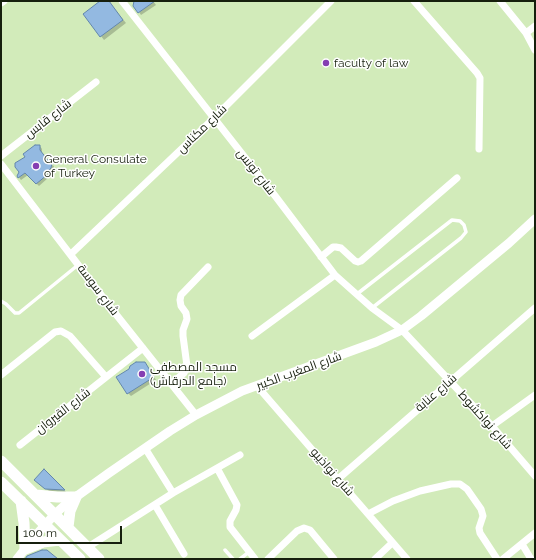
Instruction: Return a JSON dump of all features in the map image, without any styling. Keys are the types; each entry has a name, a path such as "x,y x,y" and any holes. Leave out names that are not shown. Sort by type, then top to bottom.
{"main road":[{"path":"1,461 99,559"},
{"path":"1,482 80,559"},
{"path":"36,495 57,498 76,497 70,511 68,527"},
{"path":"21,501 25,549 43,542 60,540"}],"street":[{"name":"شارع تونس","path":"122,1 276,197 335,275 372,308 402,330"},
{"name":"شارع مكناس","path":"71,254 214,118 331,1"},
{"path":"414,1 480,78 480,149"},
{"path":"500,1 526,33 535,50"},
{"path":"526,33 535,26"},
{"name":"شارع قابس","path":"1,156 96,82"},
{"name":"شارع سوسة","path":"1,164 171,384 196,414"},
{"path":"321,257 333,247 336,247 341,248 355,261 361,261 456,178"},
{"name":"شارع المغرب الكبير","path":"17,559 55,514 76,497 145,448 196,414 242,392 376,342 402,330 509,243 535,219"},
{"path":"171,384 184,373 187,366 183,336 183,330 187,319 186,313 181,306 181,295 208,267"},
{"path":"252,336 335,275"},
{"name":"شارع عنابة","path":"338,479 535,308"},
{"name":"شارع نواكشوط","path":"402,330 492,426 535,476"},
{"path":"1,375 55,332 61,331 70,336 106,377"},
{"name":"شارع القيروان","path":"20,445 143,348"},
{"name":"شارع نواذيبو","path":"257,386 407,559"},
{"path":"492,426 535,395"},
{"path":"145,448 173,494"},
{"path":"88,547 173,494 240,455"},
{"path":"217,468 237,505 236,510 230,520 230,527 255,559"},
{"path":"368,514 393,501 420,491 451,484 460,484 467,489 482,509 483,516 479,528 480,533 497,559"},
{"path":"155,505 184,554"},
{"path":"268,559 297,531 304,528 310,530 334,559"},
{"path":"503,559 535,533"},
{"path":"375,559 392,543"},
{"path":"522,544 531,559"}],"lane":[{"path":"357,294 452,220 460,221 464,225 466,232 461,238 372,308"},
{"path":"1,301 15,313 19,313 79,264"},
{"path":"225,550 233,559"},
{"path":"240,559 249,552"}],"building":[{"path":"100,1 109,1 123,20 100,37 83,14"},
{"path":"134,1 155,1 138,13 133,6"},
{"name":"General Consulate of Turkey","path":"35,145 40,145 40,150 50,163 52,163 51,168 45,174 47,175 36,184 25,173 18,178 17,176 19,172 15,167 15,163 25,157 23,154"},
{"path":"136,362 145,362 154,377 127,394 116,377 129,369 130,366"},
{"path":"44,469 65,490 45,489 34,480"},
{"path":"42,550 47,550 58,559 25,559 27,556"}],"place":[{"name":"faculty of law","path":"326,63"},
{"name":"General Consulate of Turkey","path":"36,166"},
{"name":"مسجد المصطفى (جامع الدرقاش)","path":"142,374"}]}
